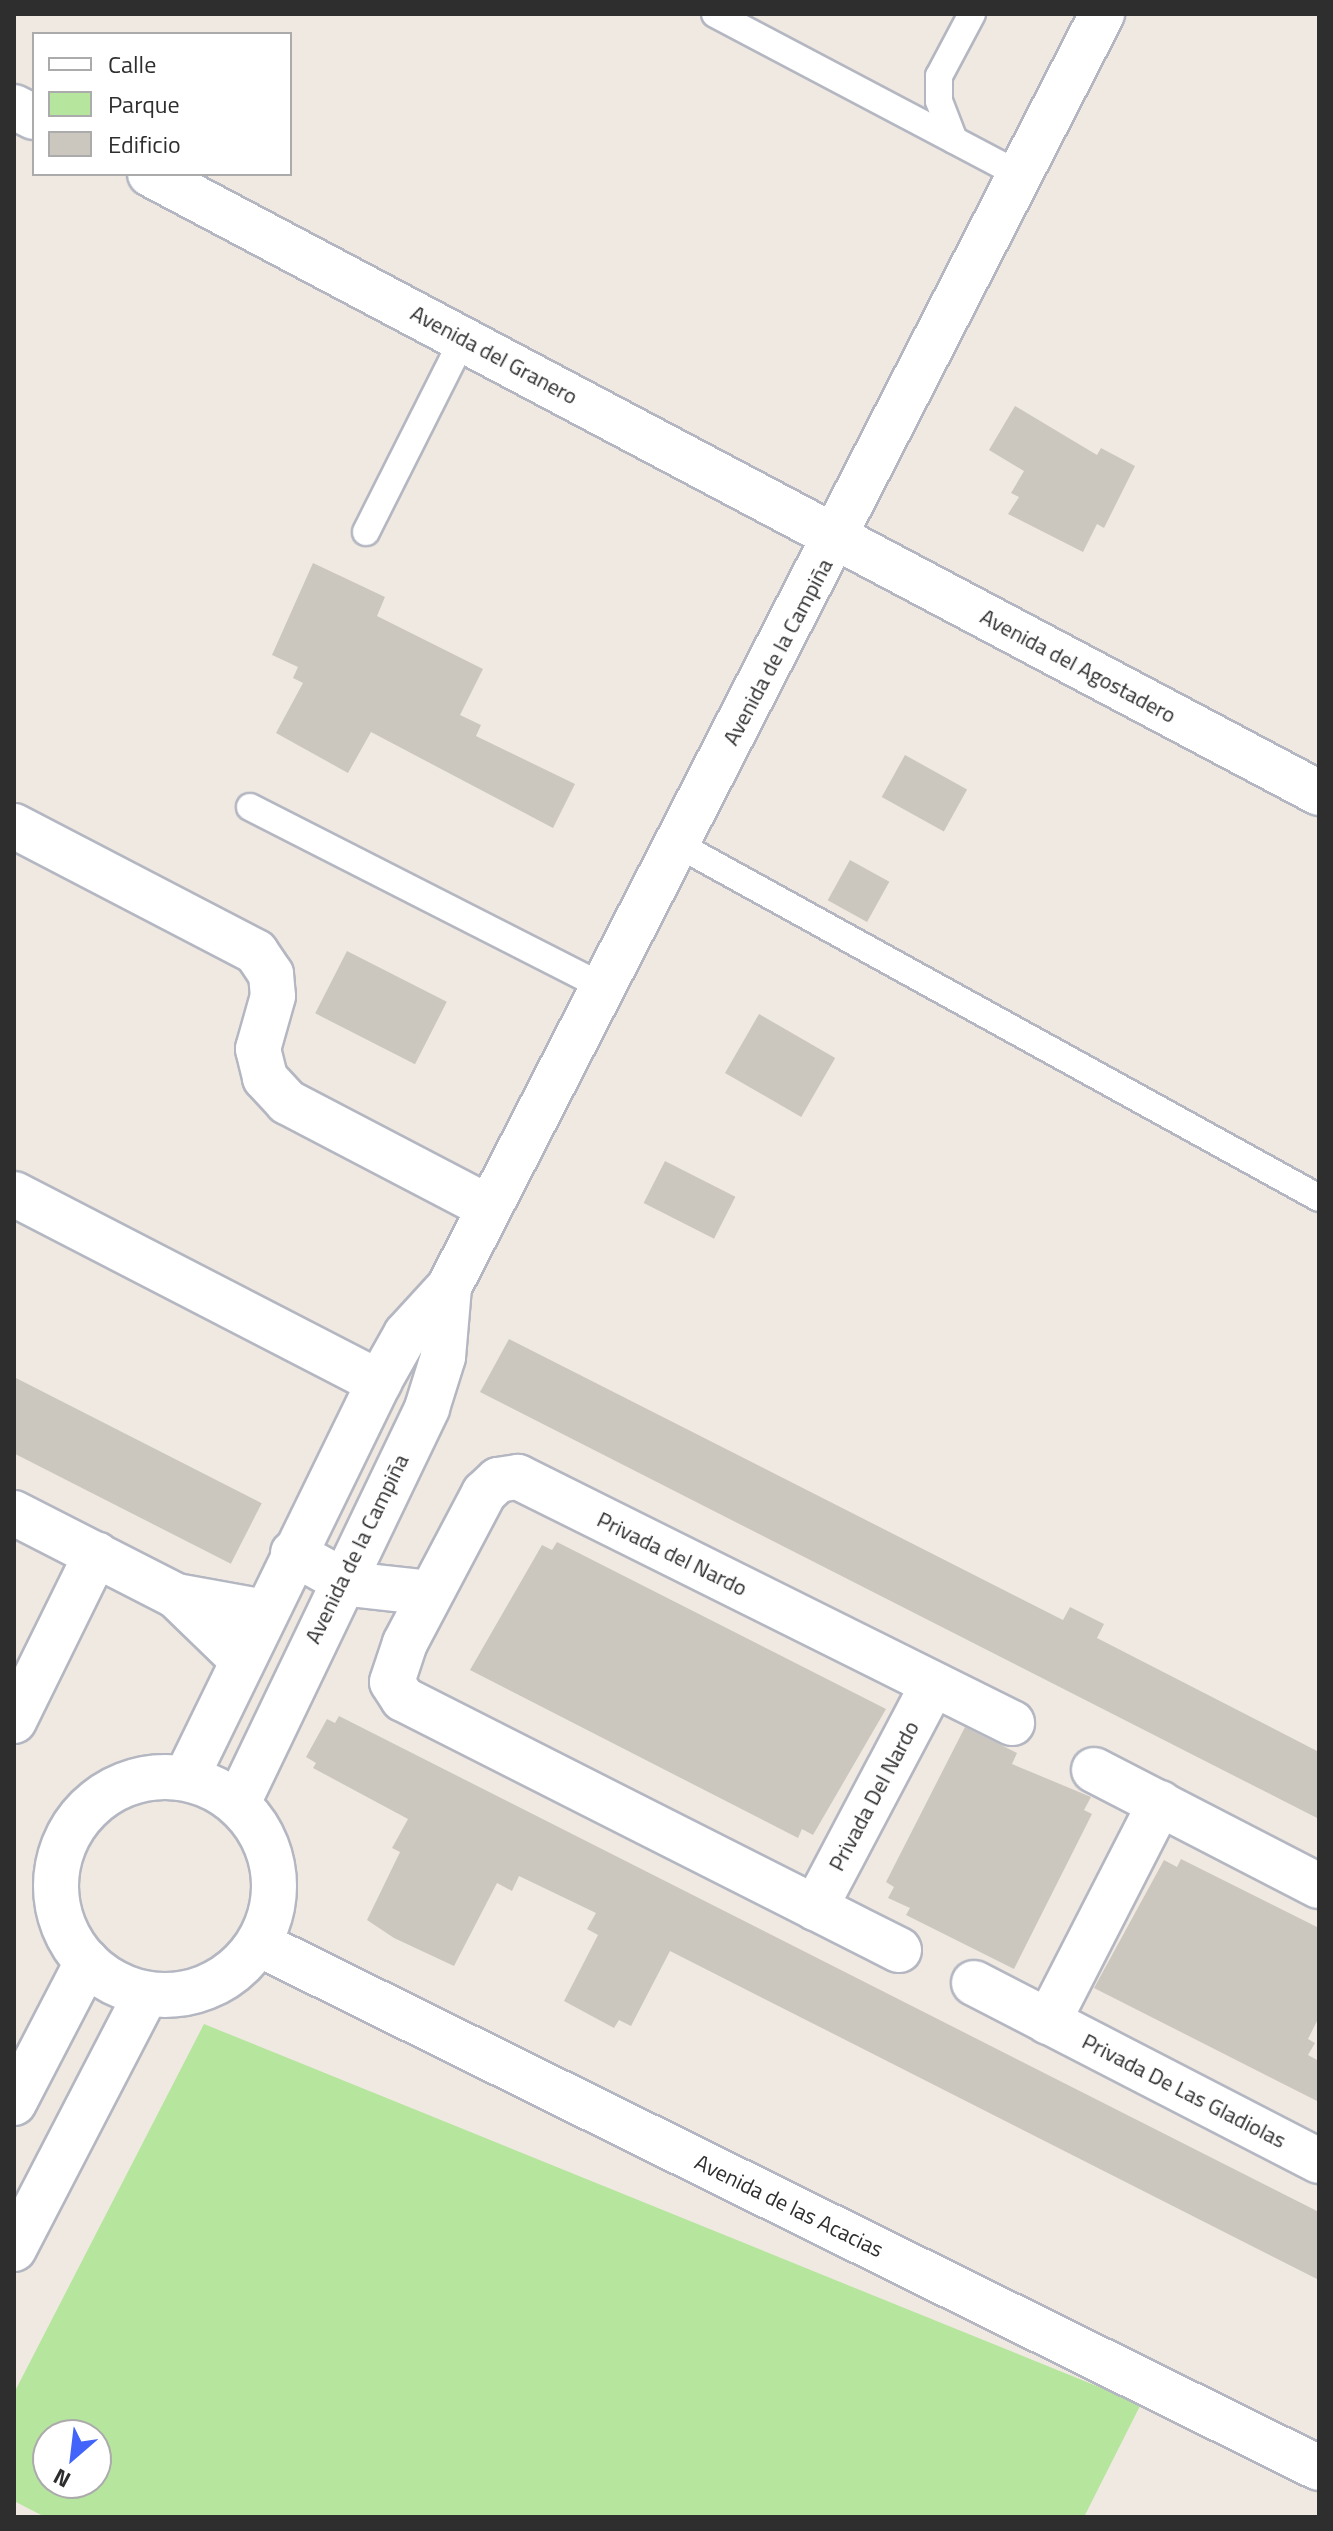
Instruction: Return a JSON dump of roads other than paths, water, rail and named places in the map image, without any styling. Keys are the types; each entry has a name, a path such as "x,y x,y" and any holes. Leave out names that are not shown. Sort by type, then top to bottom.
{"street":[{"name":"Avenida de la Campiña","path":"186,1778 379,1382 406,1334 449,1287 837,538 1102,14"},
{"path":"14,107 32,116"},
{"name":"Avenida del Granero","path":"154,176 837,538"},
{"name":"Avenida del Agostadero","path":"837,538 1319,793"},
{"path":"14,826 256,952 271,974 273,996 258,1049 265,1078 287,1102 488,1207"},
{"path":"14,1194 379,1382"},
{"name":"Avenida de la Campiña","path":"238,1803 386,1600 391,1477 427,1408 443,1357 449,1287"},
{"path":"345,1452 391,1477"},
{"name":"Privada del Nardo","path":"899,1950 403,1699 392,1682 386,1600 484,1493 498,1480 518,1477 1012,1723"},
{"path":"14,1513 176,1596 242,1660"},
{"path":"293,1553 386,1600"},
{"path":"14,1721 96,1554"},
{"path":"176,1596 265,1612"},
{"name":"Privada Del Nardo","path":"815,1908 933,1684"},
{"path":"1094,1770 1319,1886"},
{"path":"186,1778 238,1803 262,1833 275,1870 274,1908 259,1944 210,1987 146,1994 114,1983 87,1962 59,1914 55,1887 68,1834 106,1793 131,1781 186,1778"},
{"path":"1048,2022 1160,1803"},
{"name":"Avenida de las Acacias","path":"259,1944 1319,2468"},
{"path":"14,2103 87,1962"},
{"name":"Privada De Las Gladiolas","path":"974,1983 1319,2161"},
{"path":"14,2249 146,1994"}],"lane":[{"path":"715,14 1020,175"},
{"path":"954,140 939,101 939,76 972,14"},
{"path":"366,532 463,339"},
{"path":"250,807 603,987"},
{"path":"677,844 1319,1198"}]}
